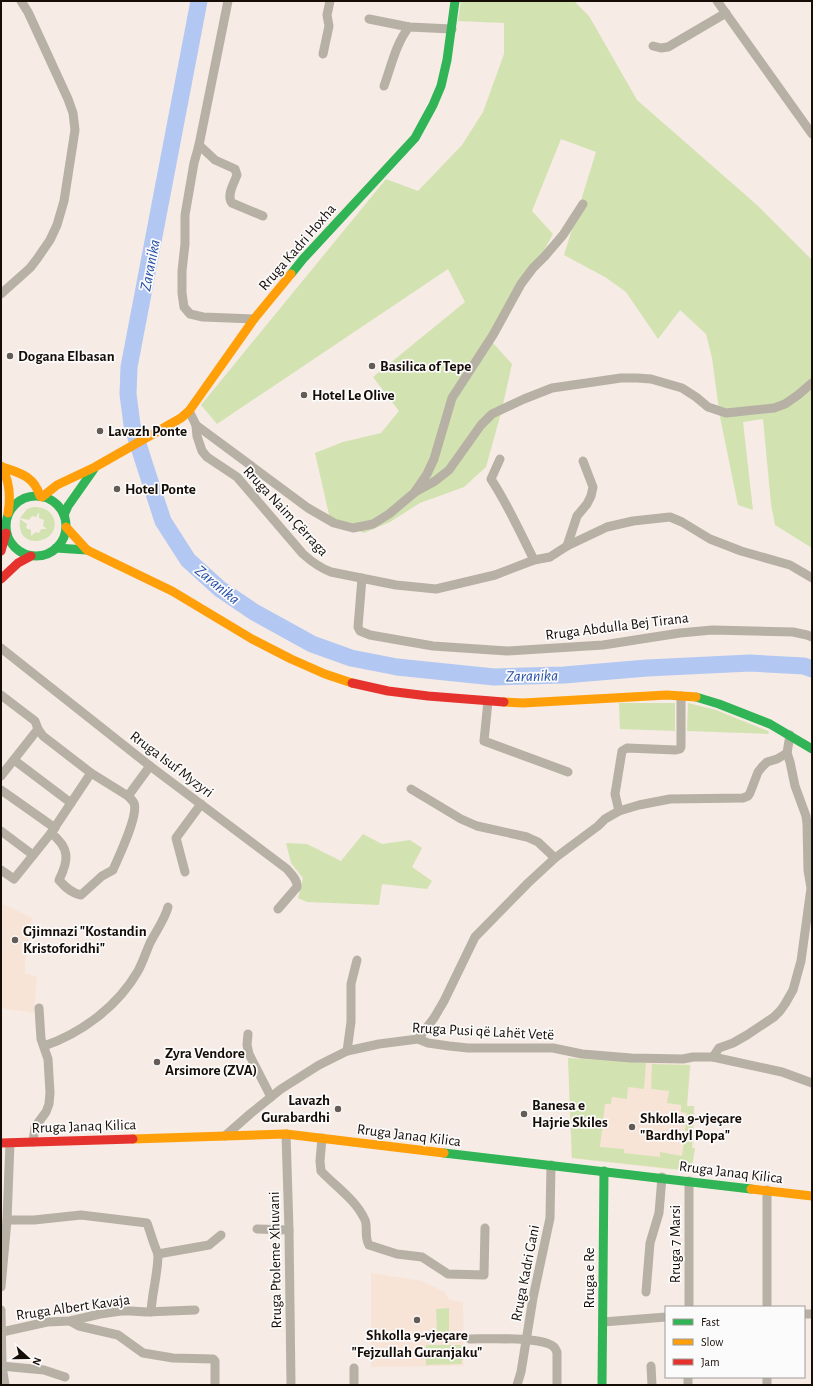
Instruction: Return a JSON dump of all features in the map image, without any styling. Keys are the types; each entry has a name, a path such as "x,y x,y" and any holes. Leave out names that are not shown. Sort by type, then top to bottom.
{"main road":[{"name":"Rruga Kadri Hoxha","path":"41,496 57,485 95,467 181,418 189,411 254,319 303,259 415,138 433,105 441,86 447,60 455,1"},
{"path":"2,466 43,482 57,485"},
{"path":"1,551 6,533 10,492 8,480 2,466"},
{"name":"Rruga Kadri Hoxha","path":"64,515 68,506 95,467"},
{"path":"26,476 36,484 41,496"},
{"path":"6,533 15,548 31,556 40,556 47,554 56,548 63,539 66,527 64,515 60,508 54,502 41,496 24,498 12,508 8,515"},
{"path":"66,527 87,550 172,591 252,639 291,659 325,674 358,685 388,691 428,696 523,703 604,698 696,697 719,704 770,724 812,749"},
{"path":"56,548 87,550"},
{"path":"1,579 18,563 31,556"},
{"name":"Rruga Janaq Kilica","path":"5,1143 286,1134 662,1177 812,1196"},
{"name":"Rruga e Re","path":"602,1385 604,1171"}],"street":[{"path":"1,294 30,268 50,240 57,225 64,201 75,130 73,113 68,99 28,12 21,1"},
{"path":"228,1 199,146 194,163 185,215 182,293 184,307 190,314 203,317 254,319"},
{"path":"323,54 329,26 327,16 330,1"},
{"path":"717,1 812,134"},
{"path":"653,46 661,48 668,47 726,13"},
{"path":"369,19 409,27 452,29"},
{"path":"384,86 400,41 409,27"},
{"path":"199,146 216,160 235,169 237,172 230,195 230,200 232,203 263,216"},
{"path":"414,493 427,474 434,459 452,398 493,335 521,284 562,235 583,204"},
{"path":"189,411 196,425 308,508 334,523 353,528 373,524 389,514 414,493 435,481 449,470 481,425 492,414 552,388 621,378 651,379 682,388 696,397 708,408 726,413 774,408 785,404 812,383"},
{"name":"Rruga Naim Çërraga","path":"196,425 197,436 202,451 206,457 237,477 303,554 321,569 331,572 396,585 436,589 495,575 534,560 550,557 568,546 608,527 634,521 670,517 682,522 710,539 741,551 790,565 812,578"},
{"path":"500,458 491,479 511,512 534,560"},
{"path":"568,546 577,516 588,504 593,487 583,461"},
{"name":"Rruga Abdulla Bej Tirana","path":"362,578 358,627 360,631 370,635 433,646 507,652 603,645 680,633 712,630 793,632 812,637"},
{"name":"Rruga Isuf Myzyri","path":"1,648 150,766 287,869 295,879 297,888 278,909"},
{"path":"1,695 36,721 38,729 44,736 91,773 128,796 134,804 135,812 131,828 113,870 102,876 81,895 76,894 67,888 59,880 67,860 65,849 60,840 53,830 1,790"},
{"path":"619,811 615,794 622,751 626,748 680,749 682,696"},
{"path":"488,701 484,741 568,772"},
{"path":"1,776 38,729"},
{"path":"713,1057 719,1048 733,1043 774,1017 780,1011 786,1004 793,990 801,961 811,894 807,864 806,816 795,786 787,753 790,735"},
{"path":"418,1039 434,1018 444,1001 475,937 555,858 598,826 605,819 619,811 639,805 670,799 743,798 748,796 750,793 758,772 762,767 767,762 777,759 787,753"},
{"path":"14,760 71,803"},
{"path":"128,796 150,766"},
{"path":"1,870 14,879 53,830 91,773"},
{"path":"411,789 433,803 477,826 527,837 538,842 555,858"},
{"path":"185,872 176,838 201,804"},
{"path":"1,831 33,855"},
{"path":"44,1046 63,1040 77,1031 96,1018 123,993 139,970 168,907"},
{"path":"348,1051 352,1015 351,984 357,960"},
{"path":"33,1142 35,1127 46,1112 49,1104 50,1093 48,1059 41,1039 39,1008"},
{"path":"248,1034 247,1044 249,1054 271,1097"},
{"name":"Rruga Pusi që Lahët Vetë","path":"225,1136 280,1089 319,1065 348,1051 418,1039 428,1043 455,1047 553,1048 582,1054 631,1058 683,1059 693,1057 713,1057 782,1072 812,1083"},
{"name":"Rruga Ptoleme Xhuvani","path":"286,1134 291,1385"},
{"path":"322,1138 320,1161 321,1171 348,1196 360,1211 366,1223 366,1237 369,1245 397,1254 422,1257 448,1274 484,1275 485,1228"},
{"path":"1,1287 7,1220 5,1143"},
{"name":"Rruga Kadri Gani","path":"517,1385 521,1372 533,1298 550,1218 551,1165"},
{"path":"646,1292 650,1243 659,1213 662,1177"},
{"name":"Rruga 7 Marsi","path":"689,1181 689,1306"},
{"path":"767,1190 768,1306"},
{"path":"7,1220 34,1220 81,1215 147,1223 158,1254 151,1312"},
{"path":"257,1229 289,1230"},
{"path":"158,1254 208,1245 221,1235"},
{"path":"1,1310 2,1366 6,1385"},
{"name":"Rruga Albert Kavaja","path":"2,1332 47,1322 70,1321 121,1311 151,1312 195,1310"},
{"path":"603,1322 665,1317"},
{"path":"70,1321 79,1326 118,1336 142,1352 173,1358 213,1359 215,1361 215,1385"},
{"path":"470,1339 526,1339 549,1344 555,1347 557,1352 557,1385"},
{"path":"2,1366 44,1370 65,1377"},
{"path":"651,1366 652,1385"},
{"path":"354,1368 354,1385"}],"shaded area":[{"name":"Gjimnazi \"Kostandin Kristoforidhi\"","path":"3,904 32,918 25,962 25,973 37,977 34,1013 1,1008 1,910"},
{"name":"Shkolla 9-vjeçare \"Bardhyl Popa\"","path":"568,1058 691,1065 687,1106 695,1106 693,1148 695,1148 692,1172 571,1158"},
{"name":"Shkolla 9-vjeçare \"Fejzullah Guranjaku\"","path":"371,1273 422,1281 445,1292 448,1299 463,1302 464,1366 371,1367"}],"green space":[{"path":"461,1 574,1 589,16 637,100 757,205 812,260 812,548 775,525 771,504 763,419 743,422 753,510 738,505 720,417 712,358 706,334 680,310 658,339 626,292 605,277 564,255 596,152 561,139 532,211 553,234 493,343 512,364 501,413 486,467 464,487 420,503 390,522 364,533 330,519 315,453 343,442 381,433 399,411 373,377 465,302 448,269 217,424 201,405 386,179 418,191 462,145 483,112 504,54 504,23 458,21"},
{"path":"33,507 46,509 52,515 55,524 53,532 47,538 40,541 32,541 25,537 21,530 20,519 27,524 26,528 31,530 31,536 36,532 39,533 41,529 47,529 43,526 44,520 39,518 39,512 36,517 32,516 29,520 20,518 27,509"},
{"path":"619,703 675,703 675,731 620,729"},
{"path":"688,703 716,710 768,731 769,733 687,731"},
{"path":"363,834 382,844 410,840 422,848 412,867 432,881 427,889 382,884 379,905 307,902 298,898 303,878 291,863 286,843 307,844 341,861"},
{"path":"568,1058 646,1063 644,1089 628,1087 627,1099 612,1097 611,1104 605,1104 600,1147 624,1149 624,1153 660,1157 660,1152 682,1156 687,1113 681,1112 681,1105 667,1103 669,1091 651,1089 652,1064 690,1065 687,1106 694,1106 692,1148 695,1148 691,1171 572,1158"},
{"path":"449,1308 449,1332 437,1332 436,1309"},
{"path":"426,1345 462,1345 462,1364 426,1365"}],"waterway":[{"name":"Zaranika","path":"199,1 129,367 128,394 132,425 163,521 188,560 220,589 254,612 312,644 351,658 397,667 494,677 564,675 647,668 750,663 804,666 812,669"}],"traffic: fast":[{"path":"291,274 303,259 415,138 433,105 441,86 447,60 455,1"},
{"path":"64,515 68,506 94,469"},
{"path":"36,496 53,501 61,509 66,526 61,543 53,551 36,556 19,551 11,543 6,526 11,509 19,501 36,496"},
{"path":"56,548 87,550"},
{"path":"696,697 719,704 770,724 812,749"},
{"path":"444,1153 751,1189"},
{"path":"602,1385 604,1171"}],"traffic: slow":[{"path":"42,497 57,485 95,467 181,418 189,411 254,319 291,274"},
{"path":"1,466 9,489 8,513"},
{"path":"2,467 26,476 34,484 40,496"},
{"path":"66,527 87,550 172,591 252,639 291,659 325,674 352,683"},
{"path":"504,702 523,703 667,695 696,697"},
{"path":"133,1139 286,1134 444,1153"},
{"path":"751,1189 812,1196"}],"traffic: jam":[{"path":"1,551 6,533"},
{"path":"1,579 18,563 31,556"},
{"path":"352,683 388,691 428,696 504,702"},
{"path":"1,1143 133,1139"}],"place":[{"name":"Dogana Elbasan","path":"10,356"},
{"name":"Basilica of Tepe","path":"372,366"},
{"name":"Hotel Le Olive","path":"304,395"},
{"name":"Lavazh Ponte","path":"100,431"},
{"name":"Hotel Ponte","path":"117,489"},
{"name":"Gjimnazi \"Kostandin Kristoforidhi\"","path":"15,940"},
{"name":"Zyra Vendore Arsimore (ZVA)","path":"157,1062"},
{"name":"Lavazh Gurabardhi","path":"338,1109"},
{"name":"Banesa e Hajrie Skiles","path":"524,1114"},
{"name":"Shkolla 9-vjeçare \"Bardhyl Popa\"","path":"632,1127"},
{"name":"Shkolla 9-vjeçare \"Fejzullah Guranjaku\"","path":"417,1320"}]}
